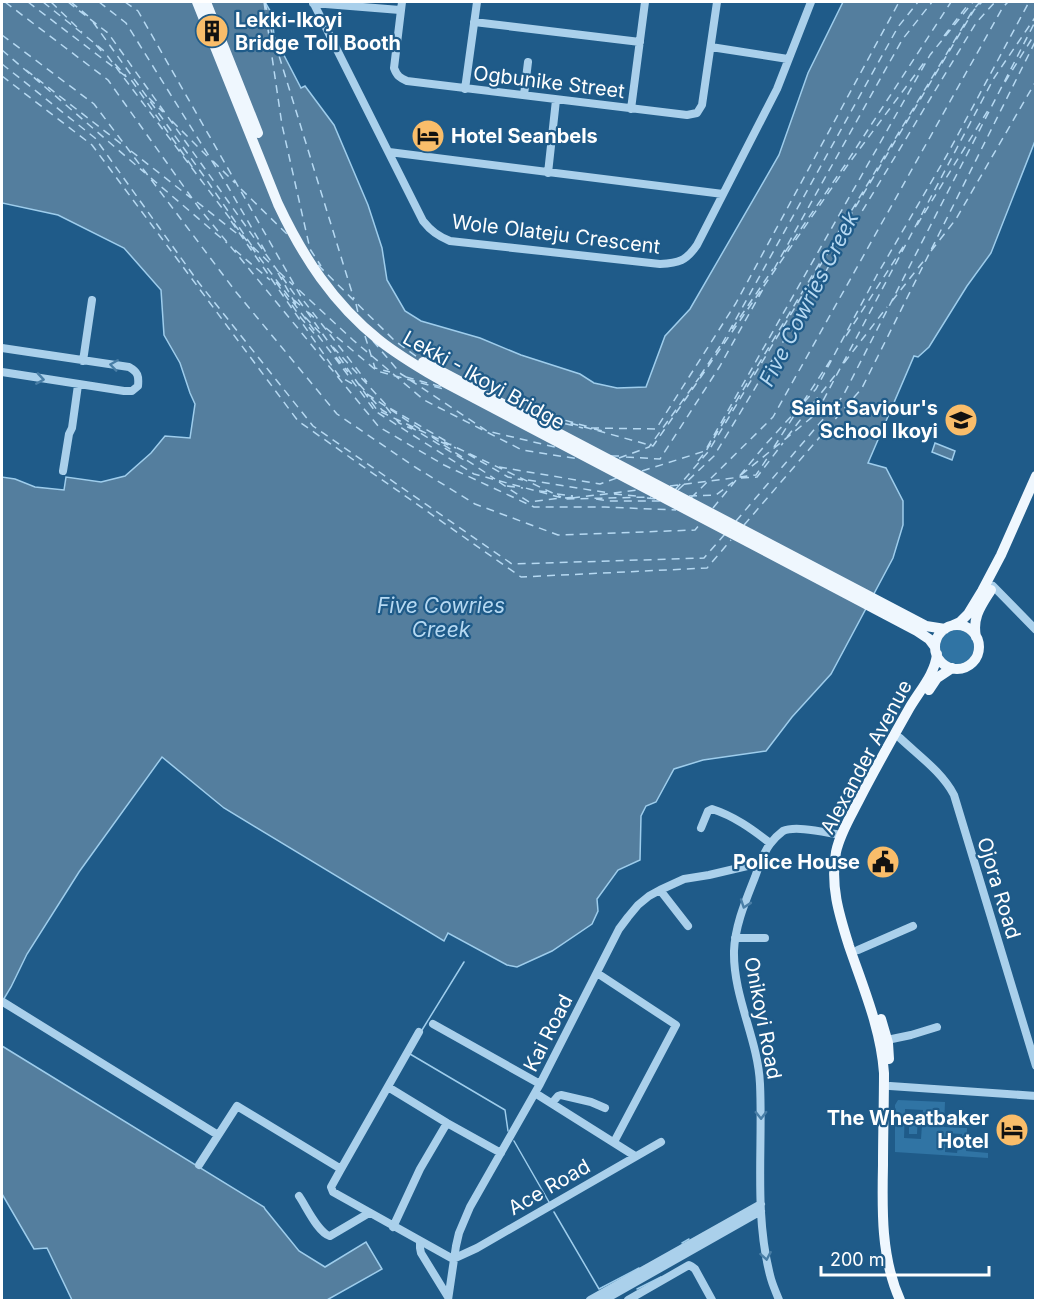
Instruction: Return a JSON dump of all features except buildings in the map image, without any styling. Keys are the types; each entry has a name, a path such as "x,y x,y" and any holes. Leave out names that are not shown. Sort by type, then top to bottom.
{"main road":[{"name":"Lekki - Ikoyi Bridge","path":"197,2 289,229 315,272 345,309 362,325 398,354 442,381 919,627"},
{"name":"Lekki - Ikoyi Bridge","path":"206,2 294,224 336,287 350,304 385,336 445,374 919,627"},
{"path":"936,651 938,637 948,627 960,622 968,615 986,584 1035,476"},
{"path":"919,627 943,663 952,668 964,668 975,660 979,649 974,627 975,618 1009,553 1035,493"},
{"path":"919,627 960,626 968,628 976,637"},
{"name":"Alexander Avenue","path":"900,1300 891,1273 885,1242 882,1196 884,1073 881,1050 838,910 834,872 836,851 842,835 891,739 931,674 935,666 936,651"},
{"name":"Alexander Avenue","path":"907,1300 897,1274 890,1232 890,1086 887,1040 847,918 842,898 840,868 846,841 900,738 931,686 937,678 952,668"}],"street":[{"path":"313,2 401,6"},
{"name":"Wole Olateju Crescent","path":"313,2 423,221 439,237 450,241 660,264 678,262 686,258 697,245 777,89 812,2"},
{"path":"465,89 477,2"},
{"path":"631,109 645,2"},
{"path":"717,2 711,47 788,59"},
{"name":"Ogbunike Street","path":"401,6 394,68 401,79 414,83 687,116 697,113 702,105 711,47"},
{"path":"474,22 640,42"},
{"path":"524,95 528,62"},
{"path":"548,173 556,100"},
{"path":"389,152 723,194"},
{"path":"83,361 92,300"},
{"path":"2,348 129,367 136,371 139,378 138,386 132,391 124,391 2,372"},
{"path":"63,471 78,385"},
{"path":"993,586 1035,630"},
{"name":"Ojora Road","path":"900,738 939,773 954,795 1035,1066"},
{"path":"701,828 708,811 712,809 745,825 770,843 783,831 797,829 842,835"},
{"name":"Onikoyi Road","path":"770,843 745,902 735,939 734,958 736,979 760,1074 761,1208 770,1276 779,1300"},
{"name":"Kai Road","path":"448,1299 453,1259 464,1219 536,1093 619,929 649,896 660,890 684,879 760,864"},
{"path":"660,890 688,926"},
{"path":"858,950 913,926"},
{"path":"735,939 765,938"},
{"path":"597,973 676,1024 614,1142"},
{"path":"3,1002 218,1135"},
{"path":"434,1024 540,1084"},
{"path":"887,1040 937,1027"},
{"path":"419,1032 332,1187 333,1192 453,1259"},
{"path":"890,1086 1035,1096"},
{"path":"388,1087 501,1153"},
{"path":"536,1093 635,1156"},
{"path":"552,1103 561,1095 605,1108"},
{"path":"199,1165 237,1106 341,1169"},
{"path":"393,1227 420,1169 447,1123"},
{"name":"Ace Road","path":"453,1259 488,1242 661,1142"},
{"path":"299,1196 325,1235 330,1236 369,1213"},
{"path":"607,1300 761,1208"},
{"path":"590,1300 761,1208"},
{"path":"420,1241 421,1253 448,1299"},
{"path":"628,1300 689,1265 695,1269 711,1300"}],"shaded area":[{"path":"957,630 969,635 974,647 969,659 957,664 945,659 940,647 945,635"},
{"path":"898,1100 945,1102 944,1127 967,1128 966,1151 988,1153 988,1158 895,1152 895,1105","holes":["905,1109 923,1110 921,1139 904,1138","946,1133 962,1134 961,1146 958,1147 957,1153 945,1152"]},
{"path":"909,1114 918,1114 917,1134 909,1134"}],"water":[{"name":"Five Cowries Creek","path":"2,2 265,2 272,14 274,36 301,88 305,86 334,125 368,205 382,248 387,280 405,311 421,321 480,338 521,355 580,374 594,383 617,388 646,387 665,336 690,309 779,155 808,73 843,2 1035,2 1035,141 991,253 967,286 929,347 918,357 914,356 868,463 886,468 903,501 903,525 893,558 831,674 792,717 766,751 703,760 674,769 656,802 646,806 641,816 640,860 618,870 597,899 598,911 592,924 552,951 517,967 507,965 448,933 444,941 224,808 162,757 79,872 27,954 2,1002 2,477 15,479 35,487 64,490 66,477 101,482 125,476 151,453 165,436 190,438 195,404 180,363 164,335 161,290 124,248 58,215 2,203"},
{"path":"935,443 955,451 952,460 932,452"},
{"path":"2,1046 264,1207 299,1251 325,1267 366,1242 382,1269 327,1300 72,1300 47,1248 34,1249 2,1194"}],"waterway":[{"path":"422,1030 464,962"},
{"path":"410,1054 505,1110 508,1131"},
{"path":"514,1141 549,1202"},
{"path":"554,1212 599,1289 639,1268"},
{"path":"682,1243 689,1239"},
{"path":"637,1289 661,1277"}],"ferry route":[{"path":"5,2 108,80 199,208 379,427 444,465 534,507 676,510"},
{"path":"28,2 116,69"},
{"path":"43,2 103,50 375,411 474,474 566,499 651,497"},
{"path":"51,2 82,32"},
{"path":"68,2 108,33 377,410 561,497"},
{"path":"71,2 88,16"},
{"path":"99,2 126,23 227,185 268,256"},
{"path":"125,2 138,11 303,300 367,382"},
{"path":"264,2 282,125 310,249 321,266"},
{"path":"265,2 272,33 354,299"},
{"path":"591,428 656,429 736,303 899,2"},
{"path":"722,344 898,27 918,2"},
{"path":"774,269 902,40 932,2"},
{"path":"785,252 845,165 951,2"},
{"path":"944,36 970,2"},
{"path":"642,471 705,451 930,55 973,2"},
{"path":"698,461 980,2"},
{"path":"675,490 708,452 974,10 982,2"},
{"path":"678,490 714,456 976,23 995,2"},
{"path":"691,498 773,417 1003,7 1008,2"},
{"path":"713,508 766,444 816,389 877,275 947,155 1029,2"},
{"path":"741,475 816,414 994,78 1036,16"},
{"path":"736,521 843,396 1036,20"},
{"path":"93,22 252,246"},
{"path":"1005,82 1036,32"},
{"path":"2,35 94,104 236,292 337,414 475,504 558,535 695,530 701,523"},
{"path":"744,525 862,388 1036,40"},
{"path":"96,45 105,55"},
{"path":"2,50 145,173"},
{"path":"530,412 653,446 847,166 926,60"},
{"path":"2,64 95,138 199,283 313,426 512,564 704,558 725,534"},
{"path":"115,64 126,76"},
{"path":"26,70 124,146"},
{"path":"120,72 132,81 193,168"},
{"path":"2,76 92,145 298,421 521,577 707,568 731,540"},
{"path":"931,251 956,219 1036,81"},
{"path":"149,98 163,112"},
{"path":"917,225 990,107"},
{"path":"172,121 207,156"},
{"path":"131,151 191,198"},
{"path":"213,161 235,183"},
{"path":"151,178 227,243"},
{"path":"241,189 289,236"},
{"path":"197,202 240,236"},
{"path":"231,221 339,376 356,386"},
{"path":"846,336 905,244"},
{"path":"253,247 274,267"},
{"path":"235,250 270,280"},
{"path":"892,301 926,258"},
{"path":"318,265 395,341 420,359"},
{"path":"732,329 773,269"},
{"path":"279,272 293,285"},
{"path":"278,273 298,308"},
{"path":"276,282 318,338"},
{"path":"626,457 660,459 720,366 763,289"},
{"path":"299,290 353,340 424,400 522,450 579,459"},
{"path":"294,300 302,307"},
{"path":"356,304 359,317"},
{"path":"844,363 887,307"},
{"path":"308,312 318,321"},
{"path":"305,317 324,337"},
{"path":"326,328 377,371 447,390"},
{"path":"365,336 375,368 390,372"},
{"path":"373,341 406,377"},
{"path":"700,376 722,343"},
{"path":"333,347 388,407 451,444"},
{"path":"336,357 348,372"},
{"path":"803,402 832,358"},
{"path":"787,437 836,374"},
{"path":"406,377 442,387"},
{"path":"619,458 649,447 699,378"},
{"path":"410,380 487,431 559,448"},
{"path":"359,384 368,394"},
{"path":"367,394 420,429"},
{"path":"371,398 382,410 392,416"},
{"path":"386,407 393,416"},
{"path":"525,409 589,427"},
{"path":"774,447 797,411"},
{"path":"538,417 583,428"},
{"path":"396,419 399,423 412,429"},
{"path":"409,426 464,460"},
{"path":"594,429 607,432"},
{"path":"432,437 495,479"},
{"path":"441,442 456,448"},
{"path":"741,478 757,477 783,443"},
{"path":"468,454 508,477 523,480"},
{"path":"670,486 756,475 770,454"},
{"path":"611,456 621,456"},
{"path":"499,467 600,484 617,478"},
{"path":"528,480 609,493"},
{"path":"499,482 529,502 561,498"},
{"path":"689,496 716,495 733,482"},
{"path":"507,486 523,488"},
{"path":"572,498 638,490"},
{"path":"539,491 549,492"},
{"path":"557,494 573,496"},
{"path":"614,494 636,496"},
{"path":"565,498 575,497"},
{"path":"647,498 657,499"},
{"path":"596,499 660,501"}],"place":[{"name":"Lekki-Ikoyi Bridge Toll Booth","path":"212,31"},
{"name":"Hotel Seanbels","path":"428,136"},
{"name":"Saint Saviour's School Ikoyi","path":"961,420"},
{"name":"Police House","path":"883,862"},
{"name":"The Wheatbaker Hotel","path":"1012,1130"}]}
